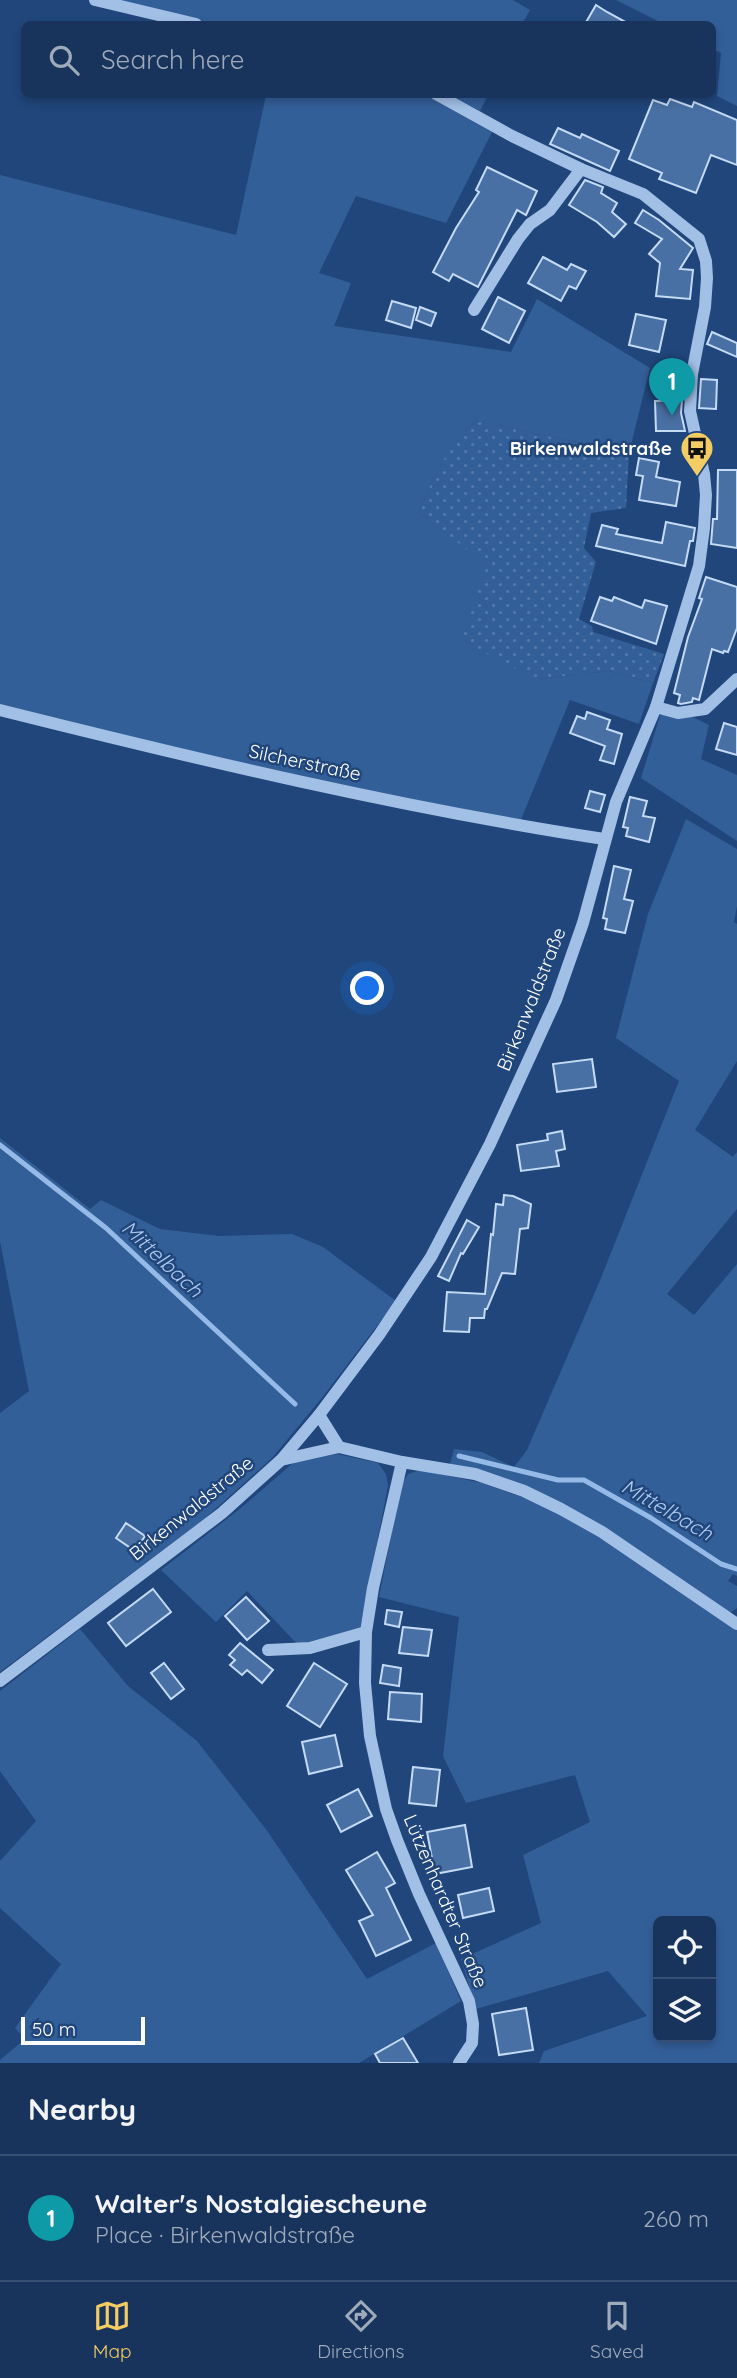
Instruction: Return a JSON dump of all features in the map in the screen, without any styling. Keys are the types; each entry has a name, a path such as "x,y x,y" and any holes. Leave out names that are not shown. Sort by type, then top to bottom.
{"street":[{"path":"94,0 183,21"},
{"name":"Birkenwaldstraße","path":"0,1681 222,1513 281,1460 319,1415 379,1335 431,1257 491,1144 556,1000 583,923 616,802 656,707 699,566 704,528 704,474 690,411 692,374 705,307 706,261 699,239 643,194 512,136 443,98"},
{"path":"474,310 518,239 530,224 550,210 582,169"},
{"path":"656,707 678,713 705,709 737,679"},
{"name":"Silcherstraße","path":"0,710 136,744 492,822 604,839"},
{"path":"319,1415 339,1447"},
{"path":"281,1460 339,1447 402,1462 475,1474 524,1491 602,1532 736,1621"},
{"name":"Lützenhardter Straße","path":"402,1462 373,1588 366,1632 365,1683 370,1736 386,1809 419,1894 469,2001 473,2024 472,2043 459,2063"},
{"path":"268,1650 310,1648 366,1632"}],"shaded area":[{"path":"114,0 513,0 530,10 524,21 203,21"},
{"path":"616,0 737,0 737,106 717,96 721,53 716,50 716,21 658,21"},
{"path":"265,98 430,98 492,132 446,223 356,196 319,273 351,283 334,326 511,352 537,299 650,368 629,453 476,421 442,464 419,513 488,565 537,679 609,671 653,683 639,724 570,700 520,822 259,767 0,704 0,175 236,235"},
{"path":"455,98 486,98 480,111"},
{"path":"476,421 629,453 626,508 591,513 584,548 596,562 579,619 592,626 593,632 664,654 653,683 609,671 537,679 461,641 487,565 419,513 442,463"},
{"path":"664,703 709,725 701,759 737,775 737,841 641,778"},
{"path":"686,819 737,849 737,906 734,922 737,924 737,1061 695,1130 733,1157 737,1152 737,1209 667,1294 694,1315 737,1264 737,1576 733,1574 728,1581 737,1586 737,1608 730,1613 609,1533 450,1464 454,1449 482,1452 514,1467 527,1450 601,1278 679,1081 616,1038 648,914"},
{"path":"0,1138 90,1209 101,1200 160,1229 219,1236 292,1234 323,1247 396,1301 272,1458 203,1520 0,1672 0,1413 29,1391 0,1241"},
{"path":"337,1454 378,1463 386,1474 388,1486 360,1630 299,1646 247,1591 216,1622 161,1570 241,1508 293,1463"},
{"path":"420,1470 482,1483 541,1504 611,1544 737,1630 737,2063 539,2063 544,2051 647,2016 608,1971 476,2009 461,1959 541,1923 523,1855 590,1822 575,1775 466,1803 443,1756 459,1617 379,1597 401,1485 408,1474"},
{"path":"80,1629 128,1686 197,1741 268,1832 367,1979 436,1943 461,2001 359,2063 0,2063 0,2060 25,2039 15,2028 61,1964 0,1908 0,1861 36,1821 0,1771 0,1691"}],"building":[{"path":"596,5 624,21 587,21"},
{"path":"670,99 692,107 694,102 737,120 737,165 711,155 696,193 659,179 662,173 629,159 653,100 667,105"},
{"path":"558,128 580,138 582,134 619,151 610,171 550,144"},
{"path":"487,167 537,191 526,215 517,210 478,287 453,274 449,281 433,272 479,192 476,190"},
{"path":"585,180 603,187 601,193 617,203 612,212 626,224 614,237 597,222 569,205"},
{"path":"643,210 693,248 680,269 693,270 690,299 656,296 660,263 649,254 662,239 635,223"},
{"path":"543,257 567,270 571,264 586,271 576,289 569,286 561,301 528,283"},
{"path":"498,297 525,311 509,343 482,329"},
{"path":"392,301 416,308 411,328 386,320"},
{"path":"420,307 436,313 431,326 416,320"},
{"path":"636,314 666,320 659,352 629,345"},
{"path":"712,332 737,343 737,357 707,344"},
{"path":"701,379 717,380 716,409 699,408"},
{"path":"682,400 681,413 685,431 656,431 655,401"},
{"path":"639,458 659,462 656,477 680,482 676,506 639,500 643,476 636,475"},
{"path":"718,470 737,470 737,548 711,544 713,519 717,519"},
{"path":"666,522 695,528 685,566 596,546 602,525 618,529 616,534 662,543"},
{"path":"706,577 737,587 737,628 728,652 712,649 699,700 693,698 692,702 681,704 678,703 680,695 674,693"},
{"path":"600,597 612,601 614,597 642,608 645,600 667,606 656,644 591,621"},
{"path":"587,712 610,720 607,729 622,734 614,764 600,760 605,746 570,733 577,716 585,719"},
{"path":"724,723 737,727 737,755 716,749"},
{"path":"590,791 605,795 600,812 585,808"},
{"path":"630,797 647,801 643,816 655,818 649,842 626,836 628,828 623,827"},
{"path":"614,866 631,870 624,899 633,901 625,933 605,929 607,919 603,918"},
{"path":"592,1059 596,1087 557,1092 553,1064"},
{"path":"562,1131 565,1149 556,1151 559,1166 521,1171 517,1145 548,1140 547,1134"},
{"path":"504,1195 531,1204 528,1228 520,1229 515,1274 502,1273 485,1309 484,1318 470,1318 469,1332 444,1331 447,1292 485,1294 496,1204 503,1205"},
{"path":"467,1220 479,1227 463,1254 461,1253 449,1281 438,1276"},
{"path":"126,1523 145,1536 135,1551 116,1538"},
{"path":"153,1589 171,1612 126,1646 108,1623"},
{"path":"246,1597 269,1621 247,1640 225,1616"},
{"path":"387,1610 402,1612 399,1627 385,1624"},
{"path":"403,1627 432,1630 428,1656 399,1653"},
{"path":"240,1643 273,1670 262,1683 247,1670 242,1675 230,1665 235,1660 229,1655"},
{"path":"164,1663 184,1689 171,1699 151,1673"},
{"path":"314,1663 347,1684 320,1727 287,1706"},
{"path":"383,1665 401,1668 399,1686 380,1683"},
{"path":"390,1692 422,1694 421,1722 388,1719"},
{"path":"335,1735 342,1766 309,1774 302,1742"},
{"path":"413,1767 440,1770 436,1806 409,1803"},
{"path":"358,1789 372,1816 341,1832 327,1805"},
{"path":"465,1825 472,1867 435,1874 427,1832"},
{"path":"377,1852 395,1883 386,1888 411,1940 376,1956 359,1921 373,1915 346,1870"},
{"path":"489,1888 494,1911 463,1918 458,1895"},
{"path":"526,2008 533,2050 499,2055 492,2014"},
{"path":"403,2038 418,2063 380,2063 375,2054"}],"waterway":[{"name":"Mittelbach","path":"0,1145 106,1228 295,1404"},
{"name":"Mittelbach","path":"459,1456 558,1480 584,1480 651,1518 721,1564 737,1569"}],"place":[{"name":"Walter's Nostalgiescheune","path":"672,416"},
{"name":"Birkenwaldstraße","path":"697,478"}]}
